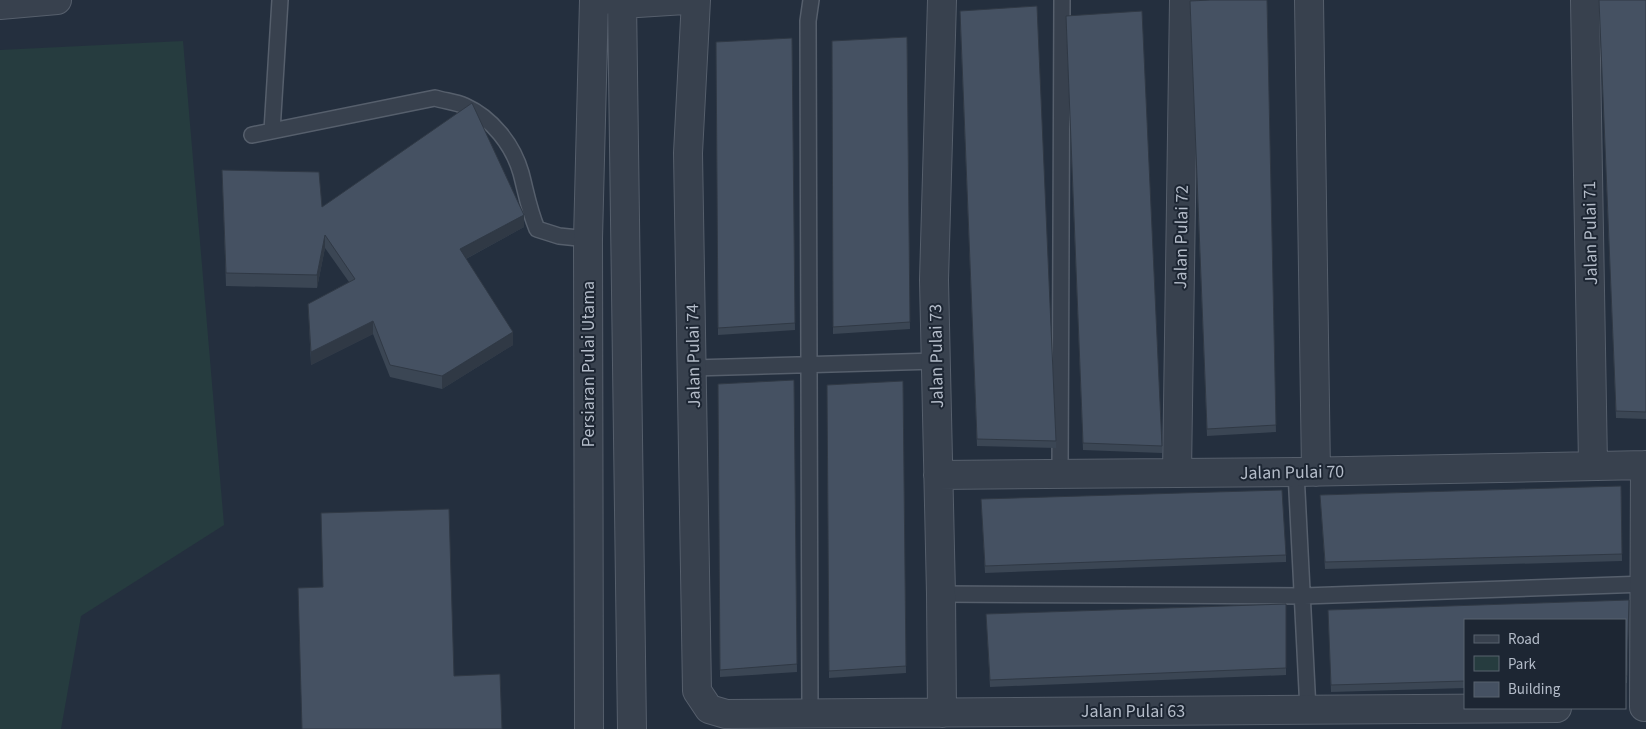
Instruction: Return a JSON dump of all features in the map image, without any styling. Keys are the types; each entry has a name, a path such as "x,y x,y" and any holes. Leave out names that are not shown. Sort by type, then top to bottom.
{"street":[{"path":"0,5 58,0"},
{"name":"Persiaran Pulai Utama","path":"589,729 588,239 594,0"},
{"path":"632,729 619,1 685,0"},
{"name":"Jalan Pulai 74","path":"696,0 688,153 697,691 709,709"},
{"name":"Jalan Pulai 73","path":"942,0 934,280 942,712"},
{"name":"Jalan Pulai 72","path":"1177,473 1184,0"},
{"path":"1306,472 1309,0"},
{"name":"Jalan Pulai 71","path":"1585,0 1593,465"},
{"path":"1638,707 1645,584 1646,465"},
{"name":"Jalan Pulai 70","path":"938,475 1306,472 1646,465"},
{"name":"Jalan Pulai 63","path":"709,709 726,714 810,714 1464,709"}],"lane":[{"path":"272,131 280,0"},
{"path":"810,714 808,21 811,0"},
{"path":"1060,474 1062,0"},
{"path":"252,134 435,98 464,106 482,116 506,140 520,171 529,210 537,229 559,236 588,239"},
{"path":"693,368 936,361"},
{"path":"1306,472 1304,596 1308,710"},
{"path":"941,594 1304,596 1645,584"}],"green space":[{"path":"183,41 224,525 81,616 61,729 0,729 0,50"}],"building":[{"path":"1267,0 1276,425 1207,429 1190,1"},
{"path":"1599,0 1646,0 1646,412 1616,411"},
{"path":"1037,6 1056,441 977,439 960,11"},
{"path":"1142,11 1162,446 1083,443 1066,16"},
{"path":"907,37 910,322 833,327 832,41"},
{"path":"792,38 795,323 718,328 716,42"},
{"path":"472,103 524,215 460,249 513,332 442,376 390,365 373,321 311,352 308,304 355,279 325,235 317,275 226,273 222,170 319,172 322,207"},
{"path":"794,380 797,664 720,670 718,384"},
{"path":"903,381 906,666 829,671 827,385"},
{"path":"1621,486 1622,554 1325,562 1320,495"},
{"path":"1282,490 1286,555 985,566 981,499"},
{"path":"449,509 454,676 500,674 502,729 302,729 298,588 323,587 321,513"},
{"path":"1629,600 1627,676 1626,619 1464,619 1464,681 1331,685 1328,610"},
{"path":"1286,604 1286,668 990,680 986,614"}]}
